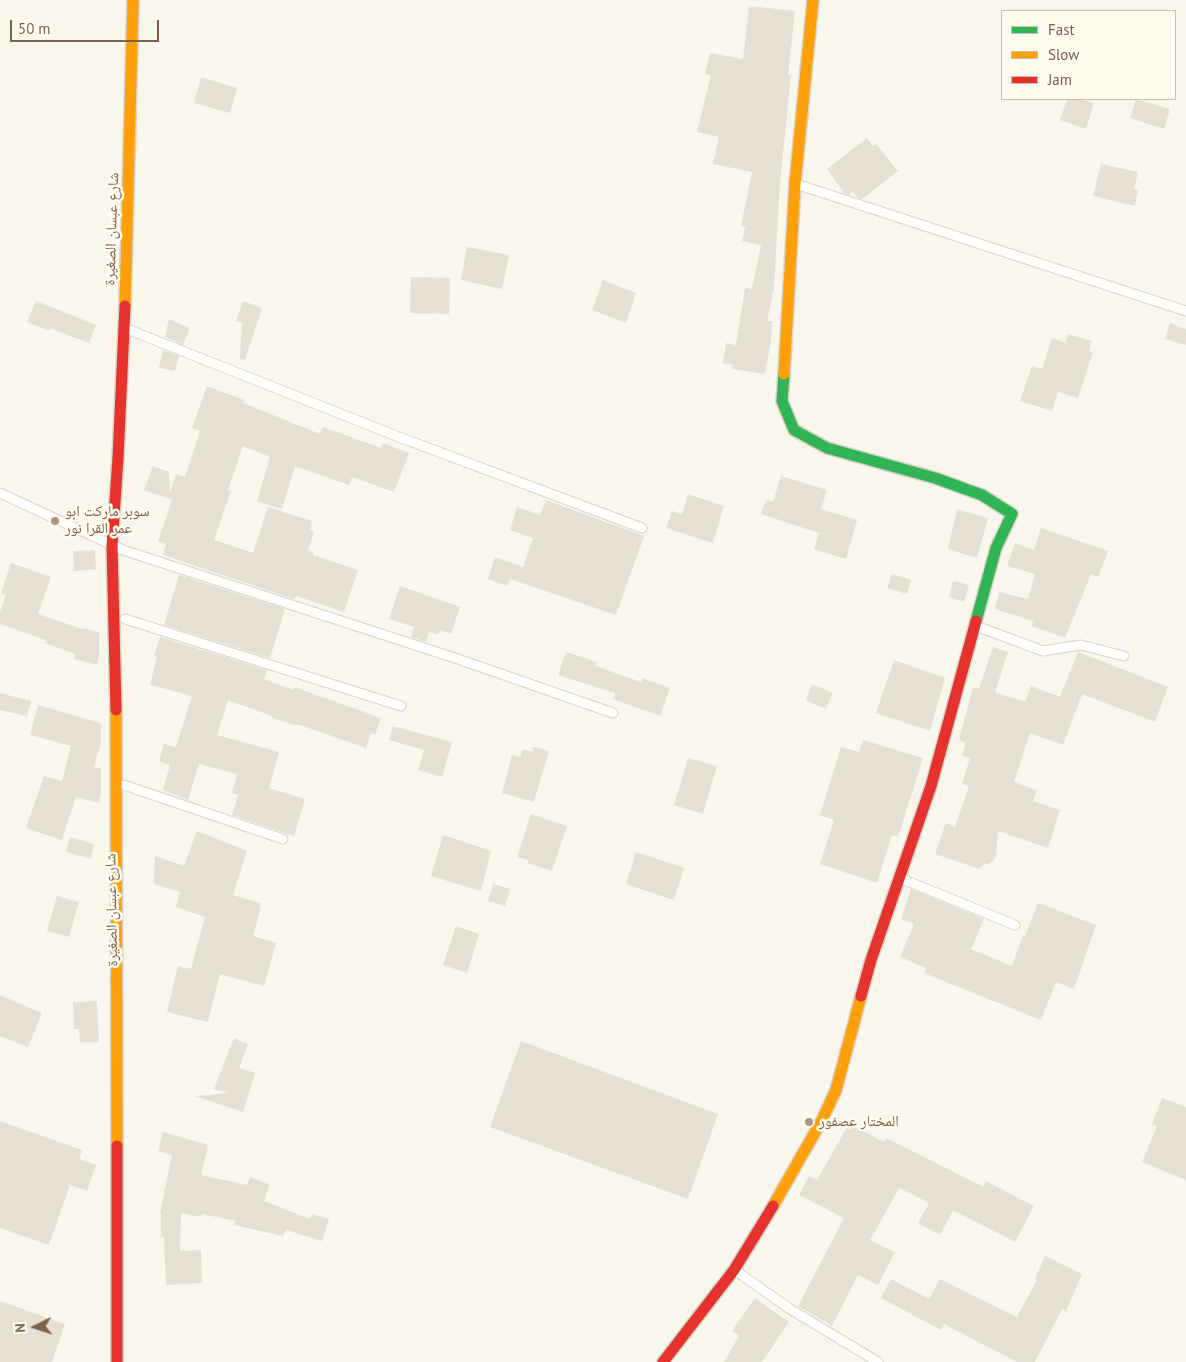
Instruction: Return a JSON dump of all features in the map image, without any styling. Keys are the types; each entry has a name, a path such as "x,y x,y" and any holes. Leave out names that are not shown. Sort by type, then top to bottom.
{"street":[{"name":"شارع عبسان الصغيرة","path":"117,1362 116,733 112,545 124,328 133,0"},
{"path":"663,1362 734,1270 822,1120 836,1090 871,960 931,786 996,548 1012,514 982,495 944,481 827,448 794,430 782,401 795,184 813,0"},
{"name":"شارع عبسان الصغيرة","path":"118,458 123,508 125,619 124,785 128,919 128,1183"}],"lane":[{"path":"795,184 1186,311"},
{"path":"124,328 399,437 642,528"},
{"path":"0,493 123,550 458,659 613,713"},
{"path":"125,619 401,706"},
{"path":"976,626 1043,651 1081,645 1124,656"},
{"path":"124,785 283,839"},
{"path":"900,878 1015,925"},
{"path":"734,1270 790,1309 878,1362"}],"building":[{"path":"749,6 795,11 788,75 791,75 780,183 774,288 767,321 772,321 771,341 765,374 732,369 733,365 723,363 726,343 736,345 745,288 752,289 761,245 742,241 745,227 741,226 752,172 713,164 719,137 697,132 711,75 705,74 710,53 743,59"},
{"path":"201,77 237,88 230,113 194,103"},
{"path":"1067,100 1084,100 1094,103 1086,129 1060,120"},
{"path":"1136,100 1170,109 1164,129 1130,118"},
{"path":"867,138 873,146 876,144 898,171 862,199 858,198 853,192 849,195 845,194 827,169"},
{"path":"1101,164 1138,172 1134,189 1138,190 1135,206 1093,196"},
{"path":"467,247 509,255 502,289 461,280"},
{"path":"411,277 450,278 449,314 410,313"},
{"path":"603,280 636,293 626,323 592,310"},
{"path":"36,301 96,325 89,343 50,328 49,331 27,322"},
{"path":"243,301 262,308 245,360 240,359 242,323 236,321"},
{"path":"169,319 190,328 183,345 165,337"},
{"path":"1170,323 1186,329 1186,345 1165,339"},
{"path":"1068,334 1092,341 1089,351 1093,352 1078,398 1058,392 1052,411 1020,401 1032,366 1042,369 1052,338 1065,343"},
{"path":"163,350 179,356 175,371 159,368"},
{"path":"207,386 244,400 243,403 320,434 323,427 381,448 383,443 409,453 394,492 352,477 349,485 295,466 282,509 257,501 270,457 243,446 228,490 231,491 214,540 253,553 268,507 312,521 310,530 314,532 308,551 313,552 313,555 358,570 344,612 296,596 295,599 288,597 163,555 166,544 158,541 172,500 144,490 153,466 169,472 170,492 176,474 185,477 200,431 192,428"},
{"path":"781,476 827,490 821,509 857,520 846,559 814,549 819,533 761,514 766,500 773,502"},
{"path":"688,494 724,506 713,543 666,528 672,511 682,514"},
{"path":"546,500 644,536 616,615 510,579 507,586 488,579 495,557 523,567 533,538 510,530 517,507 540,515"},
{"path":"957,509 988,518 977,558 948,549"},
{"path":"1041,528 1108,551 1098,577 1091,574 1065,638 1032,626 1033,621 995,609 999,592 1028,599 1035,574 1007,566 1015,543 1034,550"},
{"path":"95,550 96,569 74,571 73,551"},
{"path":"11,563 51,577 38,614 82,629 99,632 97,665 74,659 75,654 45,643 46,640 0,624 0,612 6,595 1,593"},
{"path":"892,574 911,580 907,594 887,588"},
{"path":"179,575 285,609 270,658 164,625"},
{"path":"953,581 969,585 964,602 949,597"},
{"path":"400,586 460,607 451,634 440,630 438,635 429,632 426,642 411,637 414,627 389,619"},
{"path":"160,637 267,670 264,679 293,690 294,687 381,718 375,735 371,733 366,748 300,725 293,725 228,700 217,735 279,752 269,788 305,799 294,836 232,815 238,795 232,793 237,774 199,764 188,800 163,790 170,765 159,761 164,744 176,747 192,696 150,685 157,657 154,656"},
{"path":"993,647 1008,652 995,692 1025,702 1031,686 1060,697 1078,652 1168,687 1155,722 1082,694 1063,745 1030,733 1014,782 1037,790 1033,801 1060,810 1048,848 998,831 996,856 993,861 982,865 980,869 935,854 946,823 955,827 969,786 962,784 970,758 962,756 966,743 959,740 973,687 979,689"},
{"path":"566,652 597,662 595,666 641,682 642,678 670,688 660,716 613,699 615,693 558,675"},
{"path":"894,660 945,678 930,731 876,713"},
{"path":"812,684 833,693 826,709 806,700"},
{"path":"0,693 31,701 27,716 0,710"},
{"path":"38,705 101,723 101,742 94,767 101,769 99,803 76,797 62,840 26,828 44,776 62,781 71,746 30,735"},
{"path":"393,726 452,742 442,777 418,770 424,750 389,740"},
{"path":"863,740 923,758 898,837 892,835 877,883 820,864 834,820 820,815 841,747 859,752"},
{"path":"534,747 549,751 534,802 502,793 512,755 520,757 523,749 532,752"},
{"path":"688,758 717,766 703,814 674,805"},
{"path":"531,814 567,826 552,871 517,857"},
{"path":"197,831 247,851 233,895 260,903 253,936 276,943 264,986 220,974 208,1022 167,1012 178,966 191,969 205,917 176,907 180,892 154,884 155,856 184,866"},
{"path":"443,835 491,851 481,891 431,876"},
{"path":"70,837 94,844 91,859 66,852"},
{"path":"636,852 684,868 674,900 626,884"},
{"path":"493,884 510,889 505,906 488,901"},
{"path":"911,889 984,919 971,949 1012,966 1023,935 1025,936 1038,903 1096,925 1074,989 1056,982 1041,1020 924,973 926,968 900,957 914,924 901,919"},
{"path":"57,896 79,902 69,937 47,931"},
{"path":"456,926 479,934 467,973 443,965"},
{"path":"0,995 42,1013 28,1047 0,1036"},
{"path":"97,1001 99,1042 80,1042 79,1029 74,1029 73,1002"},
{"path":"234,1038 248,1044 239,1068 255,1073 243,1112 195,1096 228,1093 214,1089"},
{"path":"521,1041 718,1114 688,1199 490,1127"},
{"path":"1162,1098 1186,1107 1186,1180 1142,1162 1157,1126 1152,1124"},
{"path":"0,1121 82,1150 79,1159 96,1165 87,1191 70,1185 49,1245 0,1228"},
{"path":"849,1124 884,1142 886,1138 983,1187 986,1181 1034,1206 1015,1242 953,1210 940,1235 918,1223 929,1203 899,1188 870,1240 895,1252 878,1285 858,1275 832,1326 798,1306 844,1218 799,1195 809,1176 817,1180"},
{"path":"163,1132 208,1145 201,1175 247,1185 250,1177 270,1185 264,1201 310,1219 312,1214 329,1219 322,1241 286,1230 283,1236 234,1225 236,1221 202,1214 201,1217 181,1213 180,1251 201,1250 202,1283 166,1285 164,1237 161,1237 160,1213 172,1155 158,1151"},
{"path":"1045,1256 1082,1274 1066,1311 1062,1309 1035,1362 1017,1362 944,1324 941,1330 881,1298 891,1279 929,1299 940,1279 1017,1317 1037,1280 1035,1279"},
{"path":"755,1298 789,1322 762,1362 724,1362 739,1336 732,1331"},
{"path":"0,1301 65,1324 52,1362 0,1362"}],"traffic: fast":[{"path":"784,374 782,401 794,430 827,448 935,478 982,495 1012,514 996,548 976,621"}],"traffic: slow":[{"path":"125,306 133,0"},
{"path":"784,374 795,184 813,0"},
{"path":"116,710 117,1146"},
{"path":"773,1206 822,1120 836,1090 861,996"}],"traffic: jam":[{"path":"116,710 112,545 125,306"},
{"path":"861,996 871,960 931,786 976,621"},
{"path":"117,1146 117,1362"},
{"path":"663,1362 734,1270 773,1206"}],"place":[{"name":"سوبر ماركت ابو عمر القرا نور","path":"55,521"},
{"name":"المختار عصفور","path":"809,1122"}]}
